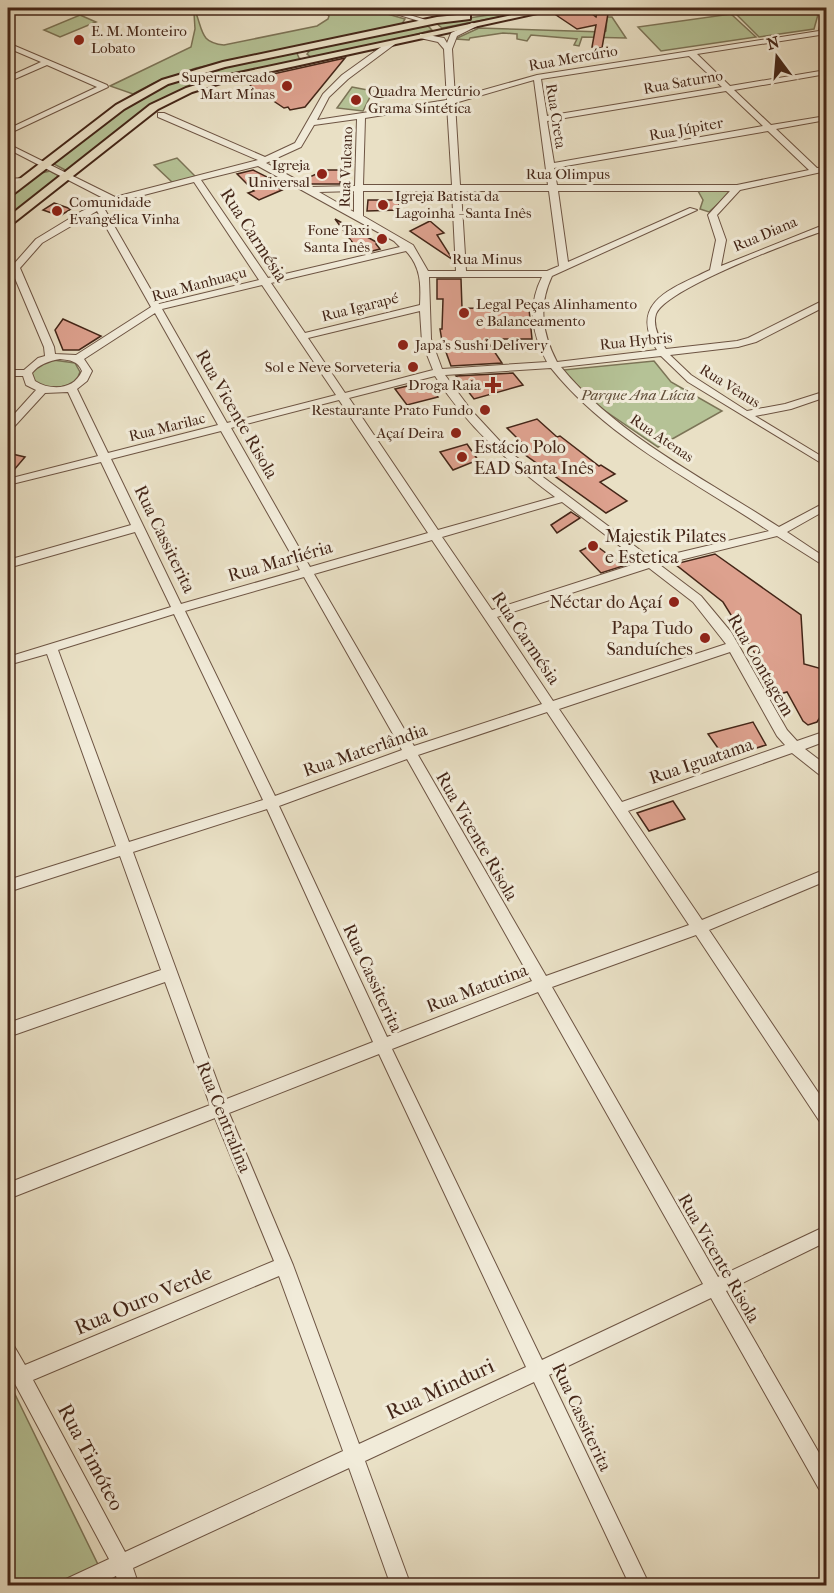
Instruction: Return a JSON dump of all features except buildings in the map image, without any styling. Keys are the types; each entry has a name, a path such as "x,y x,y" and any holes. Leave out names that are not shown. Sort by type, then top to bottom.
{"main road":[{"path":"8,193 120,106 153,87 208,69 339,41 429,22 524,8"},
{"path":"8,222 141,116 179,94 225,79 555,8"},
{"path":"390,44 399,39 436,30 436,27 429,22"},
{"path":"314,60 304,58 302,52 336,44 339,41"}],"street":[{"path":"380,8 404,12 429,22"},
{"path":"404,12 412,21 411,26"},
{"name":"Rua Mercúrio","path":"311,123 452,102 537,77 825,31 826,12"},
{"path":"461,274 452,102 445,71 448,49 454,35 475,25"},
{"path":"423,36 441,40 448,49"},
{"path":"50,358 49,347 10,270 50,233 114,200 263,162 298,145 326,96 345,77 390,44"},
{"path":"8,45 104,87 8,132"},
{"path":"690,52 815,171"},
{"path":"8,80 47,62"},
{"name":"Rua Saturno","path":"544,120 826,72"},
{"name":"Rua Creta","path":"537,77 564,266"},
{"path":"161,115 263,162 307,190 410,247 421,261 426,274"},
{"name":"Rua Vulcano","path":"358,218 361,116"},
{"name":"Rua Júpiter","path":"550,166 826,118"},
{"path":"8,146 114,200"},
{"name":"Rua Olimpus","path":"307,190 551,187 737,188 826,169"},
{"name":"Rua Carmésia","path":"196,179 263,282 826,1117"},
{"path":"8,181 23,181"},
{"path":"548,274 693,210 698,200 696,195 681,187"},
{"path":"712,215 737,188"},
{"name":"Rua Vicente Risola","path":"99,207 826,1482"},
{"path":"693,210 698,214 712,215"},
{"path":"712,215 721,240 715,271"},
{"name":"Rua Diana","path":"715,271 826,227"},
{"name":"Rua Manhuaçu","path":"77,359 156,308 410,247"},
{"name":"Rua Vênus","path":"715,271 662,300 652,310 651,322 654,334 665,354 686,376 826,463"},
{"name":"Rua Minus","path":"426,274 548,274"},
{"name":"Rua Contagem","path":"426,274 426,339 438,372 489,438 703,605 734,646 782,733 795,748 826,771"},
{"name":"Rua Atenas","path":"548,274 541,288 537,312 544,345 555,365 573,388 587,402 635,438 826,563"},
{"name":"Rua Hybris","path":"438,372 555,365 724,346 752,340 826,302"},
{"name":"Rua Igarapé","path":"302,337 425,307"},
{"path":"8,373 27,373 35,364 50,358 69,357 77,359 86,366 86,375 70,388 56,391 42,390 30,383 27,373"},
{"name":"Rua Marilac","path":"8,482 438,372"},
{"name":"Rua Cassiterita","path":"70,388 271,802 382,1046 640,1586"},
{"path":"8,427 42,390"},
{"path":"746,414 788,406 826,394"},
{"name":"Rua Marliéria","path":"8,661 178,609 563,498"},
{"path":"488,615 652,563 779,532 826,505"},
{"path":"8,564 138,527"},
{"name":"Rua Materlândia","path":"8,886 271,802 409,753 734,646"},
{"name":"Rua Centralina","path":"51,648 169,974 219,1108 284,1265 401,1586"},
{"name":"Rua Iguatama","path":"619,809 826,736"},
{"name":"Rua Matutina","path":"8,1191 541,984 699,928 826,875"},
{"path":"8,1030 169,974"},
{"name":"Rua Minduri","path":"73,1586 715,1288 826,1234"},
{"name":"Rua Ouro Verde","path":"20,1376 284,1265"},
{"name":"Rua Timóteo","path":"8,1352 121,1563 129,1586"}],"green space":[{"path":"317,8 366,8 405,19 402,24 196,68 154,83 133,94 110,86 191,47 195,29 194,13 207,39 224,45 317,26 329,16"},
{"path":"544,8 442,28 436,23"},
{"path":"767,8 769,13 819,11 814,29 759,37 731,9"},
{"path":"731,14 756,37 661,51 638,27"},
{"path":"80,15 96,22 60,37 44,30"},
{"path":"607,17 612,17 626,38 582,37 579,46 574,45 577,39 531,35 527,41 517,39 517,34 503,33 469,40 455,39 479,28 604,32"},
{"path":"424,25 432,30 382,44 312,58 307,54 310,50"},
{"path":"296,51 299,58 304,60 182,91 67,171 52,163 97,126 144,94 186,77"},
{"name":"Quadra Mercúrio Grama Sintética","path":"352,87 373,91 363,111 337,108"},
{"path":"177,158 196,177 173,183 154,165"},
{"path":"50,171 59,176 8,218 8,197 37,174"},
{"path":"697,189 730,190 731,192 709,212 700,209 703,200"},
{"path":"53,360 75,363 80,372 77,378 63,386 37,386 30,374 38,365"},
{"name":"Parque Ana Lúcia","path":"654,361 671,382 722,411 658,447 595,404 563,370"},
{"path":"8,1380 108,1585 8,1585"}],"place":[{"name":"E. M. Monteiro Lobato","path":"79,40"},
{"name":"Supermercado Mart Minas","path":"287,86"},
{"name":"Quadra Mercúrio Grama Sintética","path":"356,100"},
{"name":"Igreja Universal","path":"322,174"},
{"name":"Igreja Batista da Lagoinha - Santa Inês","path":"383,205"},
{"name":"Comunidade Evangélica Vinha","path":"57,211"},
{"name":"Fone Taxi Santa Inês","path":"382,239"},
{"name":"Legal Peças Alinhamento e Balanceamento","path":"464,313"},
{"name":"Japa's Sushi Delivery","path":"403,345"},
{"name":"Sol e Neve Sorveteria","path":"413,367"},
{"name":"Droga Raia","path":"493,385"},
{"name":"Restaurante Prato Fundo","path":"485,410"},
{"name":"Açaí Deira","path":"456,433"},
{"name":"Estácio Polo EAD Santa Inês","path":"462,457"},
{"name":"Majestik Pilates e Estetica","path":"593,546"},
{"name":"Néctar do Açaí","path":"674,602"},
{"name":"Papa Tudo Sanduíches","path":"705,638"}]}
